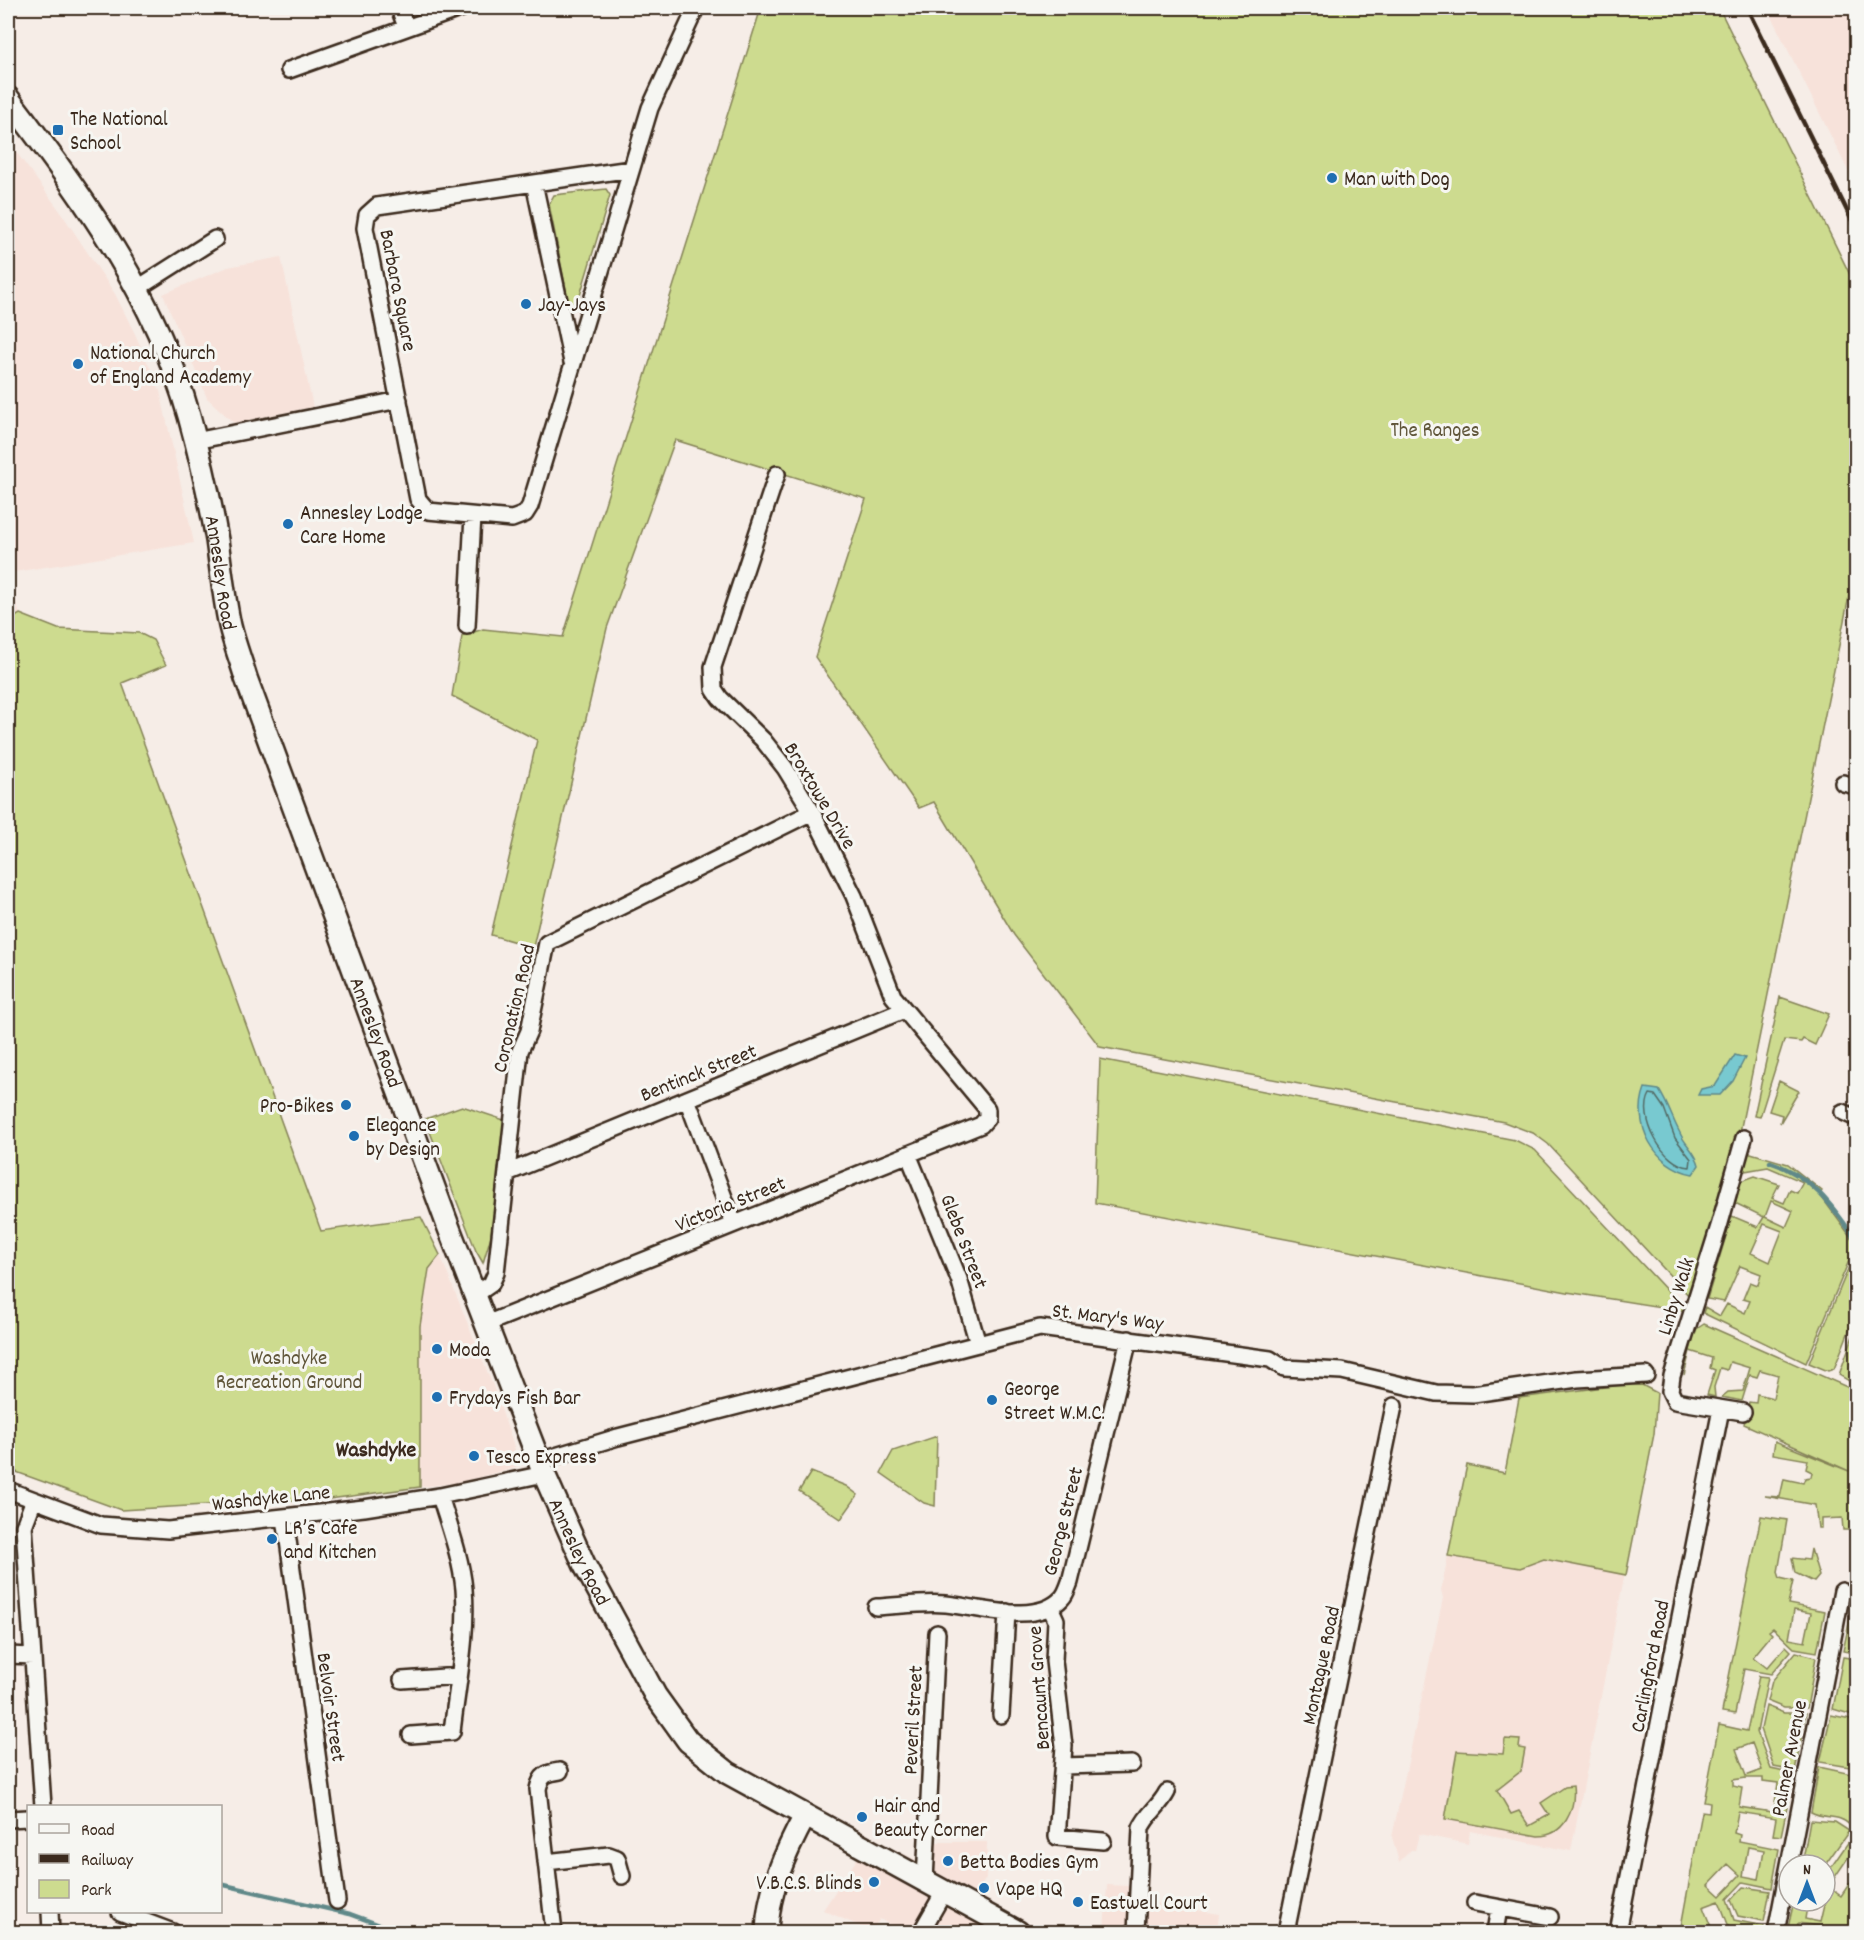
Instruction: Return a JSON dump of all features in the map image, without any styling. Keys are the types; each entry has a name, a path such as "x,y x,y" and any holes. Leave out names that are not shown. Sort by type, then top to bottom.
{"street":[{"path":"399,8 406,27"},
{"path":"289,70 462,8"},
{"path":"631,169 650,108 696,8"},
{"name":"Annesley Road","path":"8,98 63,170 113,244 138,288 170,357 195,441 217,539 230,626 246,678 541,1468 597,1591 673,1723 688,1741 728,1773 1018,1932"},
{"name":"Barbara Square","path":"631,169 530,506 525,514 512,519 434,513 420,504 365,228 367,215 377,206 534,183 631,169"},
{"name":"Barbara Square","path":"534,183 573,365"},
{"path":"138,288 215,239"},
{"path":"195,441 399,400"},
{"name":"Broxtowe Drive","path":"777,474 713,667 712,678 720,698 762,740 784,768 812,812 854,896 893,996 987,1109 987,1118"},
{"path":"467,626 473,516"},
{"name":"Coronation Road","path":"475,1295 491,1284 496,1272 520,1051 529,1030 547,943 812,812"},
{"name":"Bentinck Street","path":"507,1173 904,1010"},
{"path":"687,1099 735,1224"},
{"name":"Victoria Street","path":"486,1324 981,1125 987,1118"},
{"name":"Linby Walk","path":"1659,1376 1714,1245 1744,1138"},
{"name":"Glebe Street","path":"908,1154 959,1279 978,1344"},
{"name":"St. Mary's Way","path":"541,1468 618,1437 1040,1328 1273,1359 1284,1368 1342,1371 1436,1393 1473,1394 1577,1379 1659,1376"},
{"name":"George Street","path":"876,1607 933,1604 1007,1612 1033,1612 1050,1607 1063,1598 1070,1582 1129,1339"},
{"path":"1659,1376 1676,1401 1743,1412"},
{"name":"Montague Road","path":"1286,1932 1394,1406"},
{"name":"Carlingford Road","path":"1617,1932 1721,1408"},
{"name":"Washdyke Lane","path":"8,1490 33,1502 101,1525 168,1530 285,1518 440,1496 541,1468"},
{"path":"411,1735 452,1732 459,1676 464,1590 460,1562 440,1496"},
{"path":"33,1502 24,1526 43,1805"},
{"name":"Belvoir Street","path":"285,1518 337,1901"},
{"name":"Palmer Avenue","path":"1776,1932 1842,1591"},
{"name":"Bencaunt Grove","path":"1050,1607 1056,1620 1054,1661 1063,1732 1063,1766 1057,1838 1103,1841"},
{"path":"1001,1715 1007,1612"},
{"name":"Peveril Street","path":"925,1881 937,1633"},
{"path":"8,1655 33,1656"},
{"path":"402,1680 459,1676"},
{"name":"Bencaunt Grove","path":"1063,1766 1132,1764"},
{"path":"554,1932 538,1790 540,1779 546,1773 560,1771"},
{"path":"1136,1932 1141,1828 1145,1819 1160,1806 1167,1792"},
{"path":"767,1932 770,1904 777,1875 805,1816"},
{"path":"8,1819 27,1818"},
{"path":"546,1862 609,1855 617,1858 622,1876"},
{"path":"921,1932 944,1892"},
{"path":"1475,1903 1550,1917"},
{"path":"1495,1932 1499,1908"},
{"path":"50,1913 51,1932"},
{"path":"125,1913 173,1932"}],"shaded area":[{"path":"1767,8 1856,8 1856,187 1820,114"},
{"name":"National Church of England Academy","path":"8,141 60,211 115,294 136,336 160,391 194,543 8,573"},
{"path":"281,257 313,407 234,423 207,398 163,294 228,267"},
{"path":"8,581 20,614 8,621"},
{"path":"440,1255 493,1386 519,1461 515,1468 456,1483 420,1487 420,1326 429,1269"},
{"path":"1628,1384 1642,1385 1652,1433 1571,1851 1470,1831 1468,1844 1419,1834 1415,1850 1411,1850 1399,1862 1392,1837 1443,1598 1441,1590 1467,1465 1505,1473 1519,1398"},
{"path":"871,1838 916,1860 918,1842 987,1842 986,1878 976,1895 1044,1932 902,1932 880,1919 871,1931 823,1910"},
{"path":"1107,1885 1129,1886 1131,1899 1219,1914 1218,1924 1257,1932 1104,1932"}],"green space":[{"name":"The Ranges","path":"761,8 1719,8 1856,287 1856,562 1739,1137 1690,1297 1548,1144 1533,1133 1504,1122 1100,1047 1014,935 934,802 919,808 815,657 866,499 675,440 607,628 533,947 491,935 537,740 452,696 462,636 483,629 563,637"},
{"path":"606,189 610,195 576,309 570,310 549,204 554,195"},
{"name":"Washdyke Recreation Ground","path":"20,614 58,629 139,633 153,640 166,665 122,683 321,1231 421,1217 440,1255 429,1269 420,1326 420,1487 314,1501 286,1500 121,1510 8,1469 8,621"},
{"path":"1780,997 1829,1014 1815,1045 1803,1039 1801,1042 1784,1040 1760,1117 1754,1116"},
{"path":"1100,1059 1515,1140 1535,1150 1686,1311 1567,1292 1095,1203"},
{"path":"1779,1081 1799,1091 1780,1123 1782,1115 1769,1111"},
{"path":"462,1106 504,1120 491,1236 483,1263 476,1251 425,1119"},
{"path":"1744,1151 1788,1164 1822,1191 1820,1195 1856,1244 1806,1363 1703,1313 1705,1307 1720,1316 1727,1304 1745,1313 1750,1301 1743,1299 1750,1282 1758,1285 1761,1274 1740,1266 1724,1302 1707,1299 1732,1216 1758,1227 1764,1217 1735,1203 1741,1181 1755,1176 1779,1184 1772,1198 1784,1203 1790,1190 1797,1193 1803,1182 1768,1167 1739,1172","holes":["1771,1201 1793,1211 1786,1227 1765,1217","1764,1224 1782,1231 1770,1262 1751,1253"]},
{"path":"1856,1250 1856,1313 1834,1369 1828,1371 1809,1363"},
{"path":"1704,1324 1856,1391 1856,1537 1853,1535 1852,1541 1852,1530 1843,1530 1842,1518 1821,1519 1821,1528 1818,1528 1815,1505 1765,1496 1780,1497 1784,1479 1803,1483 1805,1478 1811,1477 1812,1472 1806,1469 1808,1460 1773,1454 1775,1441 1849,1471 1744,1424 1749,1402 1756,1403 1757,1394 1773,1398 1778,1375 1760,1370 1757,1377 1750,1375 1742,1401 1722,1397 1728,1392 1743,1391 1750,1368 1730,1362 1727,1370 1720,1368 1714,1387 1715,1397 1707,1395 1715,1370 1710,1368 1712,1358 1690,1351 1684,1375 1695,1330"},
{"path":"1853,1336 1856,1338 1854,1384 1839,1375"},
{"path":"1628,1384 1642,1385 1657,1393 1654,1434 1626,1575 1544,1559 1520,1568 1448,1556 1467,1465 1505,1473 1519,1398"},
{"path":"937,1436 935,1506 924,1503 881,1473 893,1451"},
{"path":"811,1472 846,1486 858,1495 841,1519 799,1491"},
{"path":"1761,1516 1787,1520 1778,1572 1780,1578 1793,1581 1788,1604 1825,1611 1817,1652 1794,1648 1773,1628 1769,1631 1772,1634 1753,1657 1767,1668 1786,1646 1791,1651 1771,1674 1744,1669 1735,1714 1722,1712","holes":["1794,1610 1811,1613 1805,1642 1789,1639"]},
{"path":"1811,1549 1819,1576 1814,1582 1795,1573 1792,1558 1809,1560"},
{"path":"1851,1614 1856,1616 1854,1653 1843,1651"},
{"path":"1796,1652 1816,1657 1807,1708 1784,1708 1767,1701 1772,1681"},
{"path":"1843,1657 1856,1659 1856,1716 1833,1709"},
{"path":"1759,1676 1768,1677 1757,1732 1771,1769 1794,1774 1781,1836 1773,1835 1776,1818 1738,1812 1734,1833 1740,1835 1739,1841 1779,1849 1772,1888 1743,1882 1727,1899 1734,1920 1764,1926 1763,1932 1731,1929 1730,1932 1716,1932 1729,1927 1719,1901 1703,1907 1713,1932 1680,1932 1702,1812 1709,1813 1710,1803 1704,1802 1719,1725 1747,1731","holes":["1752,1743 1762,1770 1746,1776 1736,1749","1763,1778 1763,1781 1778,1783 1773,1815 1772,1812 1739,1807 1742,1788 1733,1786 1733,1780","1748,1847 1764,1850 1759,1879 1743,1876","1728,1864 1740,1875 1720,1896 1708,1885"]},
{"path":"1766,1706 1784,1713 1806,1713 1795,1771 1774,1767 1761,1729"},
{"path":"1831,1715 1856,1720 1856,1768 1820,1762"},
{"path":"1505,1739 1520,1740 1519,1748 1525,1749 1521,1771 1497,1790 1511,1814 1519,1811 1529,1826 1549,1815 1541,1803 1565,1787 1573,1786 1570,1812 1555,1832 1538,1836 1445,1819 1457,1751 1503,1754"},
{"path":"1819,1767 1856,1775 1856,1797 1851,1826 1842,1819 1811,1812"},
{"path":"1810,1820 1835,1822 1849,1831 1833,1853 1804,1853"},
{"path":"1856,1831 1856,1846 1837,1874 1837,1859"},
{"path":"1856,1874 1856,1932 1818,1932 1819,1926 1798,1923 1796,1932 1787,1932 1791,1913 1806,1913 1805,1919 1820,1922 1822,1913 1837,1913 1837,1893 1841,1896"},
{"path":"1743,1887 1770,1891 1764,1921 1738,1916 1731,1900"}],"water":[{"path":"1735,1055 1745,1058 1733,1081 1720,1095 1698,1095 1701,1089 1715,1086"},
{"path":"1645,1088 1659,1090 1662,1095 1682,1137 1698,1160 1699,1165 1693,1174 1679,1170 1668,1163 1657,1153 1650,1142 1641,1116 1641,1102"}],"waterway":[{"path":"1770,1162 1809,1183 1829,1204 1856,1240"},
{"path":"222,1884 350,1914 399,1932"}],"railway":[{"path":"1747,8 1856,229"}],"place":[{"name":"The National School","path":"58,130"},
{"name":"Man with Dog","path":"1332,178"},
{"name":"Jay-Jays","path":"526,304"},
{"name":"National Church of England Academy","path":"78,364"},
{"name":"Annesley Lodge Care Home","path":"288,524"},
{"name":"Pro-Bikes","path":"346,1105"},
{"name":"Elegance by Design","path":"354,1136"},
{"name":"Moda","path":"437,1349"},
{"name":"Frydays Fish Bar","path":"437,1397"},
{"name":"George Street W.M.C.","path":"992,1400"},
{"name":"Tesco Express","path":"474,1456"},
{"name":"LR’s Cafe and Kitchen","path":"272,1539"},
{"name":"Hair and Beauty Corner","path":"862,1817"},
{"name":"Betta Bodies Gym","path":"948,1861"},
{"name":"V.B.C.S. Blinds","path":"874,1882"},
{"name":"Vape HQ","path":"984,1888"},
{"name":"Eastwell Court","path":"1078,1902"}],"district":[{"name":"Washdyke","path":"376,1448"}]}
